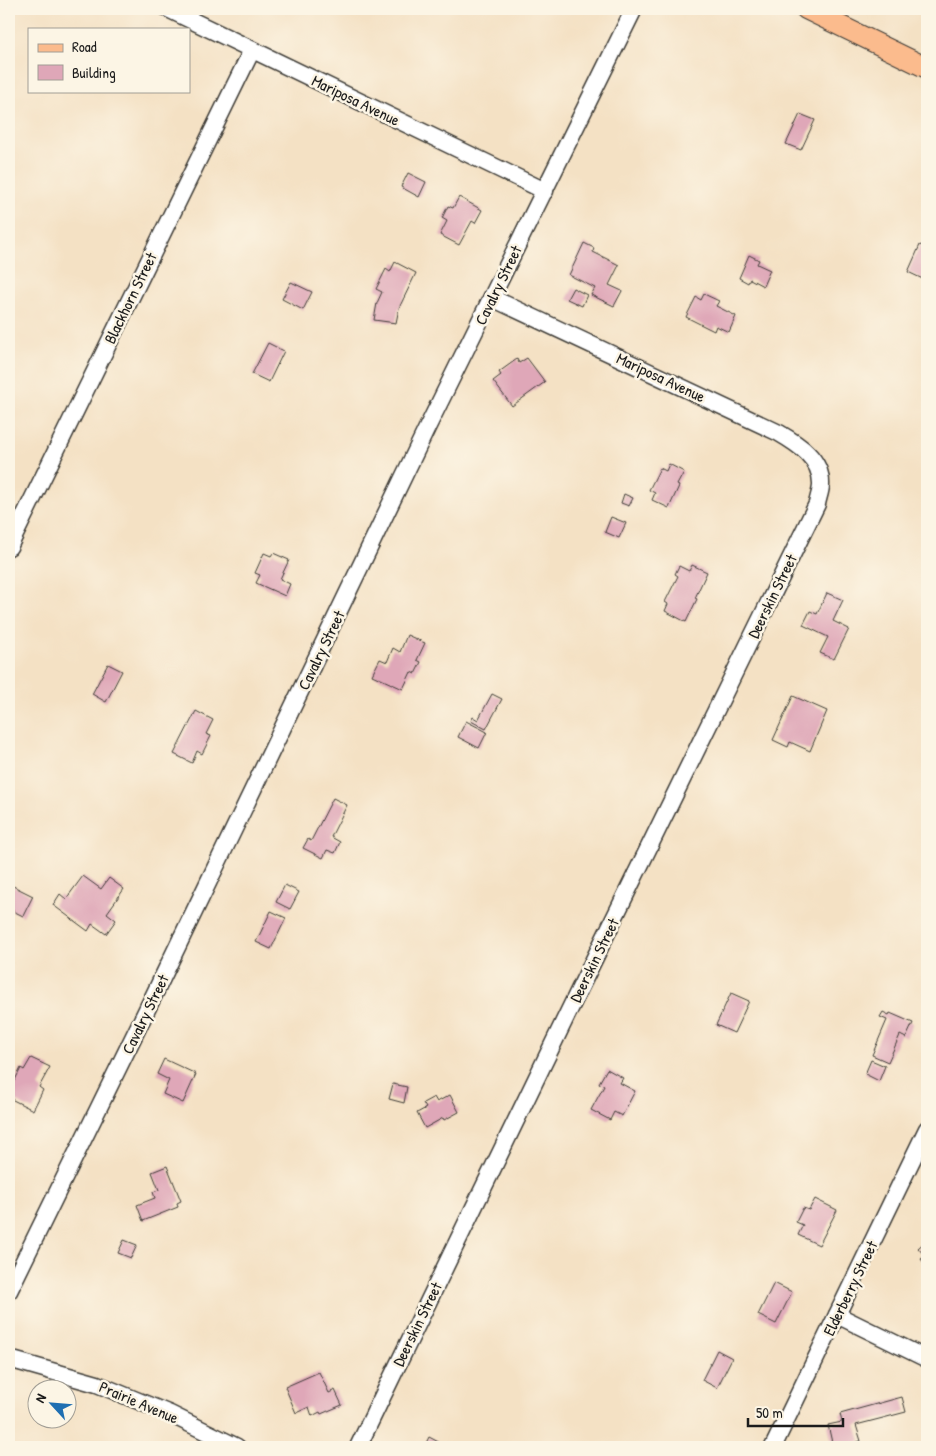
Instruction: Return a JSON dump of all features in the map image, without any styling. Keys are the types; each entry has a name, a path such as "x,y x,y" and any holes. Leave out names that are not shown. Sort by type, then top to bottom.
{"main road":[{"path":"806,9 927,68"}],"street":[{"name":"Mariposa Avenue","path":"168,9 545,191"},
{"name":"Cavalry Street","path":"9,1291 150,1004 427,428 634,9"},
{"name":"Blackhorn Street","path":"9,547 252,50"},
{"name":"Mariposa Avenue","path":"492,298 779,433 797,443 811,456 818,471"},
{"name":"Deerskin Street","path":"358,1447 817,504 821,484 818,471"},
{"name":"Elderberry Street","path":"773,1447 927,1129"},
{"path":"837,1315 927,1359"},
{"name":"Prairie Avenue","path":"9,1358 97,1384 170,1414 237,1447"}],"building":[{"path":"800,114 815,120 801,150 786,144"},
{"path":"408,173 426,182 419,197 401,187"},
{"path":"459,197 482,210 475,223 472,221 459,245 440,235 447,221 442,218 448,206 453,208"},
{"path":"584,243 594,248 593,252 619,265 609,285 622,291 614,306 591,295 595,288 569,275"},
{"path":"920,245 927,248 927,281 908,272"},
{"path":"749,255 759,260 757,264 770,270 763,286 750,279 748,283 739,278"},
{"path":"395,262 416,273 399,308 396,323 374,320 377,303 382,292 376,289 386,269 390,272"},
{"path":"291,282 312,292 303,310 282,299"},
{"path":"573,288 587,295 582,306 567,299"},
{"path":"704,294 719,301 716,306 736,316 729,332 716,326 714,331 686,317 696,297 701,300"},
{"path":"268,343 284,351 269,382 252,374"},
{"path":"527,358 545,382 512,406 493,381 501,375 499,372 517,359 519,363"},
{"path":"669,464 684,472 669,508 652,500 655,493 649,490 660,468 666,471"},
{"path":"624,494 633,498 629,506 621,503"},
{"path":"611,517 626,523 619,538 605,532"},
{"path":"264,553 271,556 273,553 289,560 280,579 290,584 285,596 256,583 260,575 255,573"},
{"path":"692,565 707,572 686,622 665,611 668,604 665,602 678,576 675,574 679,566 689,571"},
{"path":"827,593 843,600 833,621 849,629 834,659 820,653 828,637 803,625 810,611 817,614"},
{"path":"407,635 425,643 417,660 421,662 415,674 411,672 403,689 372,675 380,659 387,662 393,648 400,652"},
{"path":"108,664 122,671 106,702 92,694"},
{"path":"492,694 502,699 486,729 471,721 473,717 478,720"},
{"path":"793,696 827,711 810,751 790,742 788,747 773,740"},
{"path":"196,711 213,720 206,734 211,736 202,754 197,751 192,763 174,754"},
{"path":"466,721 487,732 479,748 458,737"},
{"path":"333,798 347,805 331,837 340,842 335,853 327,850 323,858 303,848 308,839 311,841"},
{"path":"83,876 101,889 109,878 124,889 107,913 116,920 106,934 92,924 88,931 53,905 60,894 66,899"},
{"path":"9,884 33,896 23,916 9,909"},
{"path":"285,885 299,892 290,909 276,902"},
{"path":"271,911 286,918 271,949 256,942"},
{"path":"731,993 749,1001 734,1033 716,1025"},
{"path":"883,1012 913,1023 906,1038 900,1035 888,1062 872,1055 887,1020 880,1017"},
{"path":"31,1058 50,1067 39,1087 43,1090 33,1110 9,1098 9,1092 21,1068 24,1070"},
{"path":"164,1059 196,1074 183,1103 163,1094 169,1080 157,1074"},
{"path":"871,1060 885,1066 879,1081 865,1074"},
{"path":"607,1069 623,1078 620,1083 635,1091 622,1116 614,1112 610,1120 591,1110 604,1086 599,1083"},
{"path":"393,1084 407,1087 404,1103 389,1099"},
{"path":"450,1095 459,1112 425,1128 417,1113 426,1108 423,1103 434,1097 437,1102"},
{"path":"167,1166 181,1201 177,1203 178,1207 143,1221 137,1205 155,1198 153,1192 159,1190 152,1172"},
{"path":"815,1199 837,1210 819,1245 798,1235 803,1225 796,1222 803,1208 809,1210"},
{"path":"124,1240 137,1245 131,1258 118,1253"},
{"path":"927,1240 927,1267 921,1259 925,1256 918,1248"},
{"path":"774,1283 792,1292 776,1324 758,1315"},
{"path":"717,1350 732,1358 717,1388 702,1380"},
{"path":"319,1372 329,1393 335,1390 342,1405 312,1416 309,1407 296,1413 285,1387"},
{"path":"902,1397 906,1412 856,1425 861,1441 833,1447 828,1425 842,1422 840,1414"},
{"path":"429,1437 448,1447 424,1447"}]}
